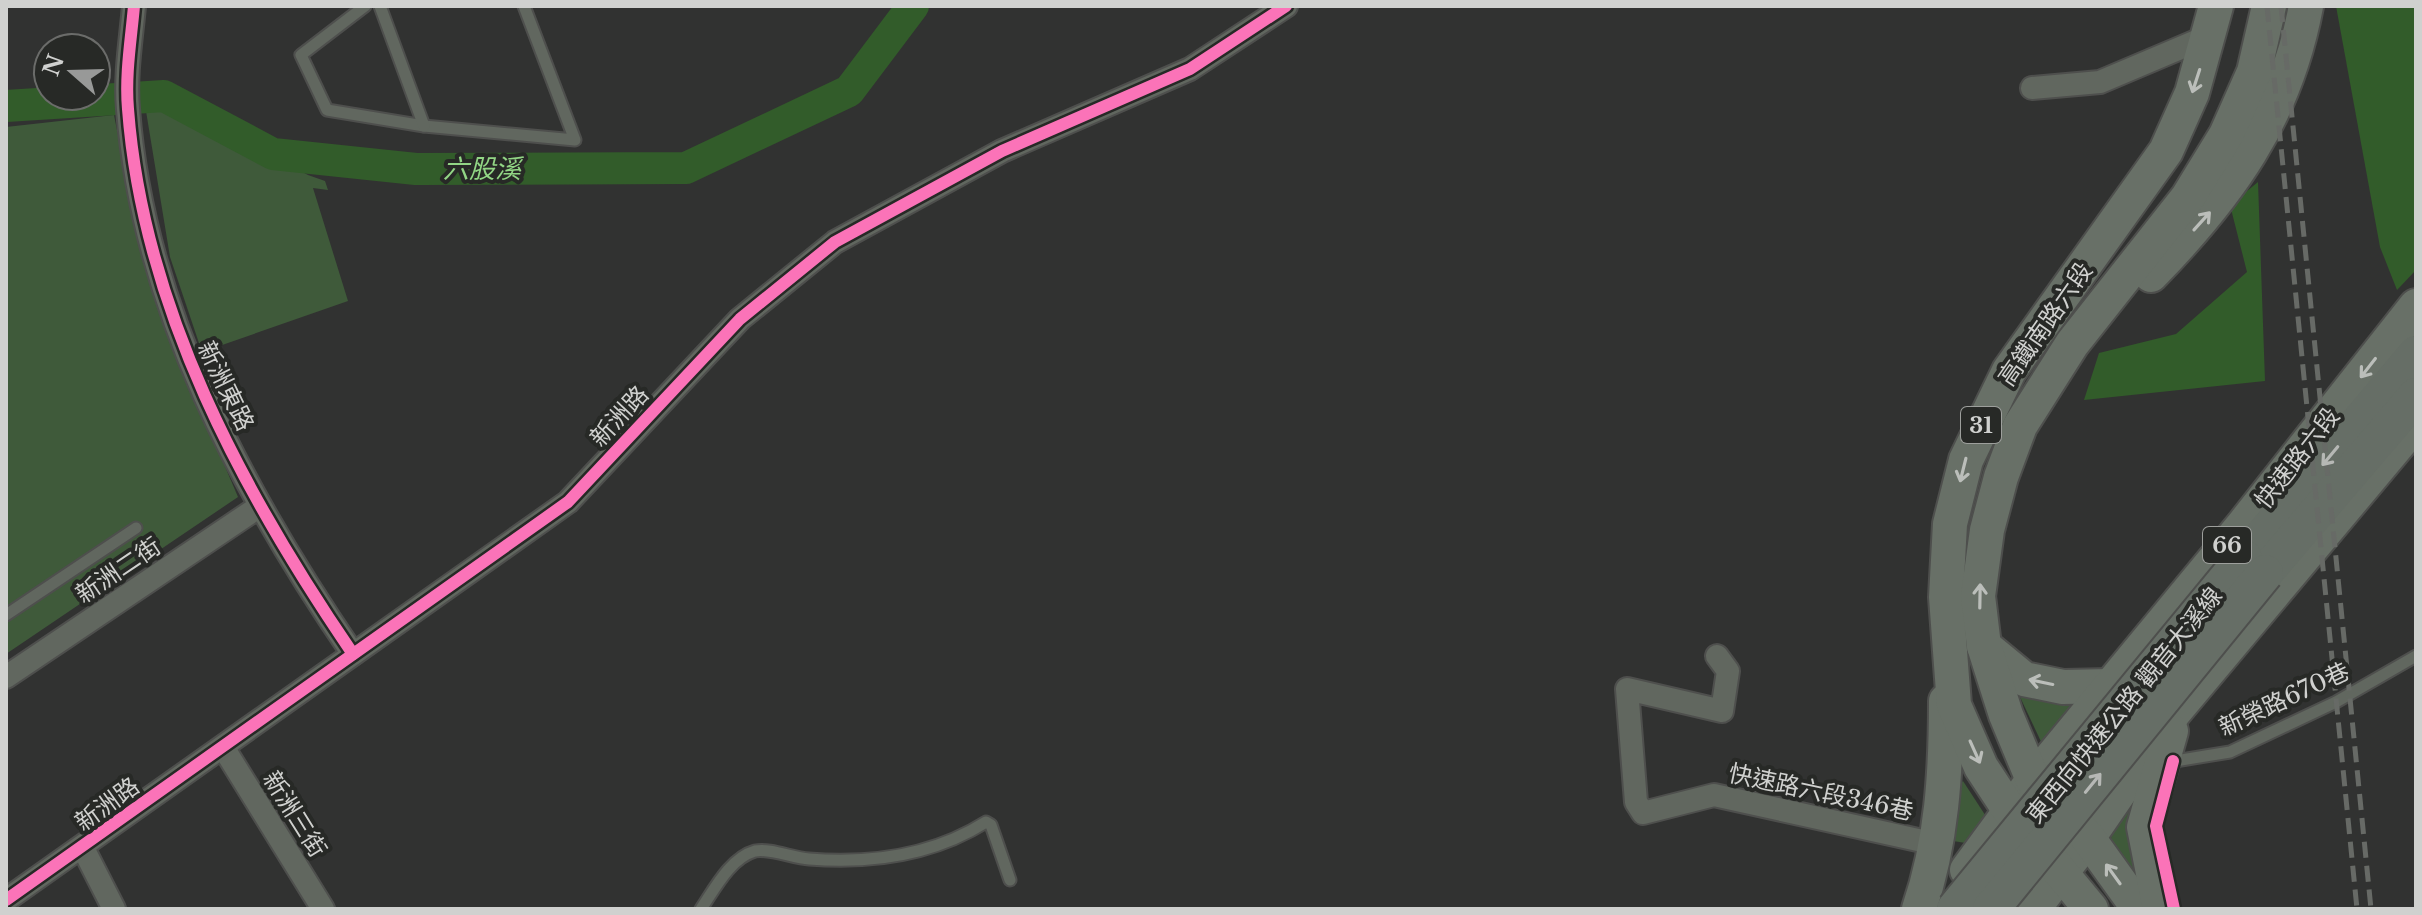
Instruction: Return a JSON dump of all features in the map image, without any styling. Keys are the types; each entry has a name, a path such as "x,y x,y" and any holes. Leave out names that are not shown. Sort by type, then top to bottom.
{"highway":[{"name":"東西向快速公路 觀音大溪線","path":"1991,909 2416,354"},
{"name":"東西向快速公路 觀音大溪線","path":"1955,909 2254,565 2416,396"}],"main road":[{"name":"高鐵南路六段","path":"2139,909 2088,838 2033,780 2006,715 1984,646 1978,596 1987,530 2001,477 2020,426 2072,344 2188,197 2226,135 2254,72 2269,6"},
{"name":"高鐵南路六段","path":"2050,378 2222,199 2257,143 2292,65 2306,6"},
{"name":"高鐵南路六段","path":"2091,909 2010,811 1981,767 1954,705 1946,597 1950,524 1966,460 1986,413 2009,371 2166,151 2192,93 2213,20"},
{"name":"快速路六段","path":"1938,909 2033,780 2416,306"},
{"path":"2033,909 2088,838 2175,711 2416,423"},
{"name":"31","path":"1919,909 1936,844 1945,785 1946,597"},
{"path":"1984,646 2024,679 2063,687 2111,686"},
{"path":"2160,909 2144,827 2164,763 2175,711"}],"street":[{"name":"新洲東路","path":"134,6 128,109 146,226 178,336 260,506 302,580 353,654"},
{"name":"新洲路","path":"6,900 568,502 740,319 824,249 864,223 1002,151 1190,69 1286,6"},
{"path":"2032,88 2100,82 2213,20"},
{"name":"新洲二街","path":"9,669 260,506"},
{"name":"快速路六段346巷","path":"1717,656 1728,671 1722,711 1627,689 1636,802 1643,813 1714,795 1936,844"},
{"name":"新洲三街","path":"223,747 323,909"},
{"path":"83,848 114,909"}],"lane":[{"path":"365,6 301,55 327,110 424,126 575,140 524,6"},
{"path":"380,6 424,126"},
{"path":"6,615 136,528"},
{"name":"新榮路670巷","path":"2164,763 2230,752 2336,702 2416,656"},
{"path":"701,909 741,858 757,850 855,863 911,854 957,840 986,822 991,825 1010,880"}],"shaded area":[{"path":"2336,6 2416,6 2416,270 2397,290 2380,247"},
{"path":"145,105 181,110 325,181 328,190 313,188 348,301 202,352 170,257"},
{"path":"114,115 131,201 162,318 238,497 6,654 6,127"},
{"path":"2258,182 2265,381 2084,400 2099,353 2176,334 2247,272 2230,205"},
{"path":"2028,691 2072,703 2078,708 2044,748 2020,697"},
{"path":"1963,781 1989,821 1972,844 1947,840 1956,789"},
{"path":"2139,797 2132,837 2136,876 2106,831"}],"waterway":[{"name":"六股溪","path":"6,106 164,96 273,154 416,169 686,168 849,91 913,6"}],"railway":[{"path":"2267,6 2357,909"},
{"path":"2281,6 2371,909"}],"cycle path":[{"path":"134,6 127,96 137,183 154,255 177,326 205,396 237,463 312,593 353,654"},
{"path":"6,900 568,502 740,319 835,242 1002,151 1190,69 1286,6"},
{"path":"2173,761 2156,826 2174,909"}]}
